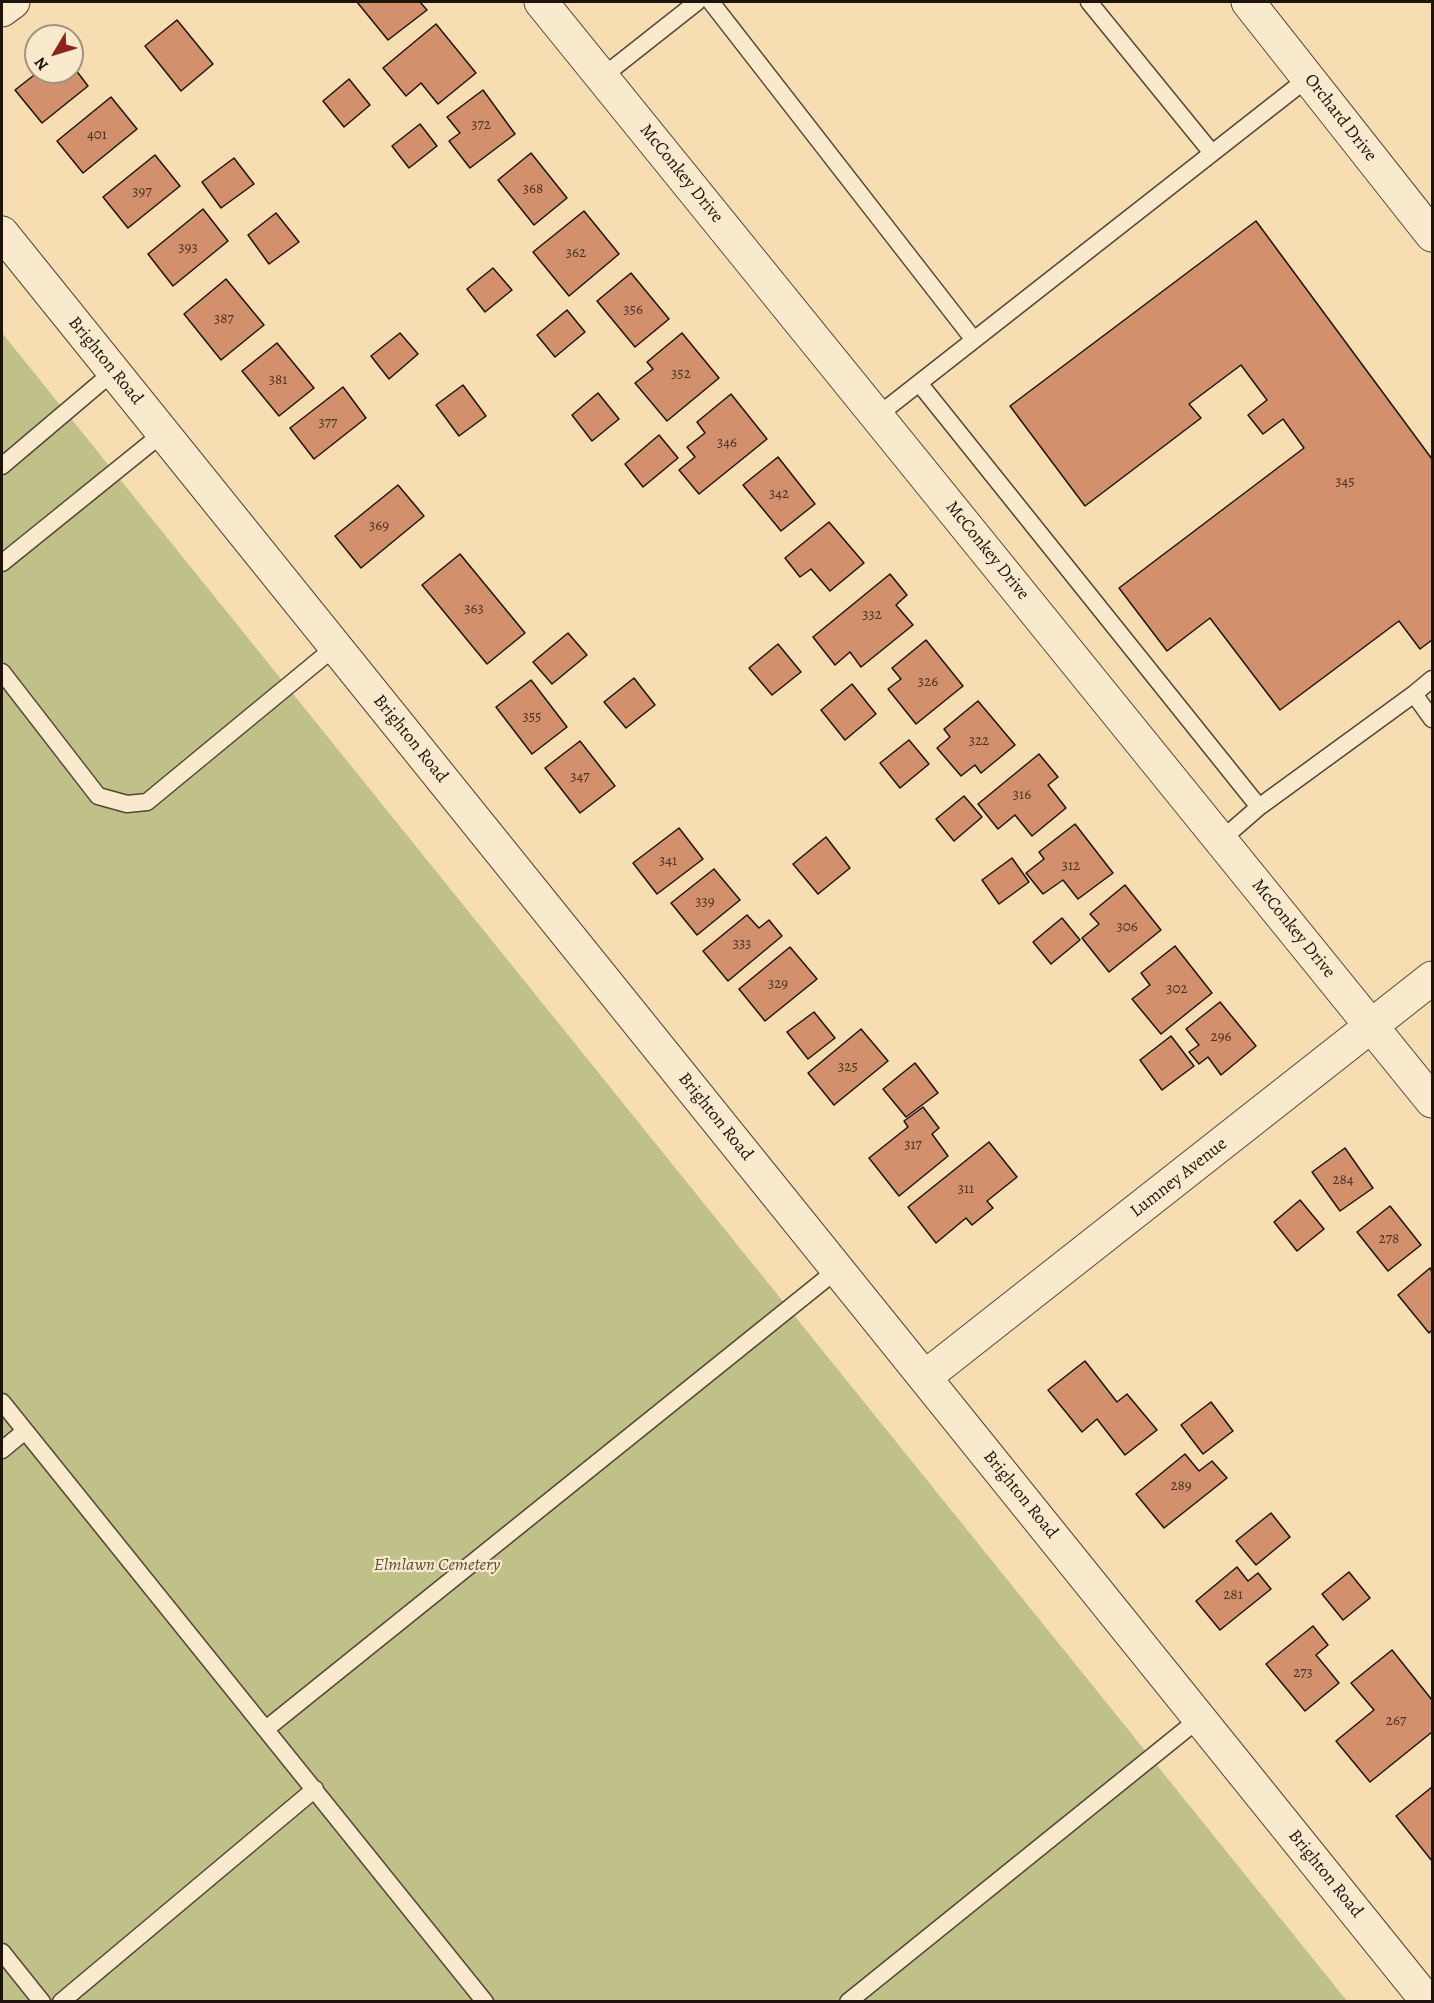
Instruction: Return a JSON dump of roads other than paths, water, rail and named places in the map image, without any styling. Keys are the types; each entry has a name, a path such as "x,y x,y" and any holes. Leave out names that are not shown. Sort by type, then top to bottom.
{"street":[{"path":"2,10 13,2"},
{"name":"McConkey Drive","path":"541,2 1432,1101"},
{"name":"Orchard Drive","path":"1248,2 1432,235"},
{"name":"Brighton Road","path":"2,233 1428,2001"},
{"name":"Lumney Avenue","path":"925,1377 1432,978"}],"lane":[{"path":"602,77 697,2"},
{"path":"711,2 974,340"},
{"path":"1089,2 1212,153"},
{"path":"877,416 1308,78"},
{"path":"2,466 113,372"},
{"path":"919,383 1259,807"},
{"path":"2,563 163,433"},
{"path":"2,672 98,796 127,804 147,802 335,647"},
{"path":"1221,840 1259,807 1432,679"},
{"path":"1414,694 1432,719"},
{"path":"266,1728 838,1269"},
{"path":"2,1402 485,2001"},
{"path":"2,1450 25,1431"},
{"path":"848,2001 1200,1718"},
{"path":"61,2001 315,1789"},
{"path":"2,1952 42,2001"}],"park label":[{"name":"Elmlawn Cemetery","path":"437,1566"}]}
